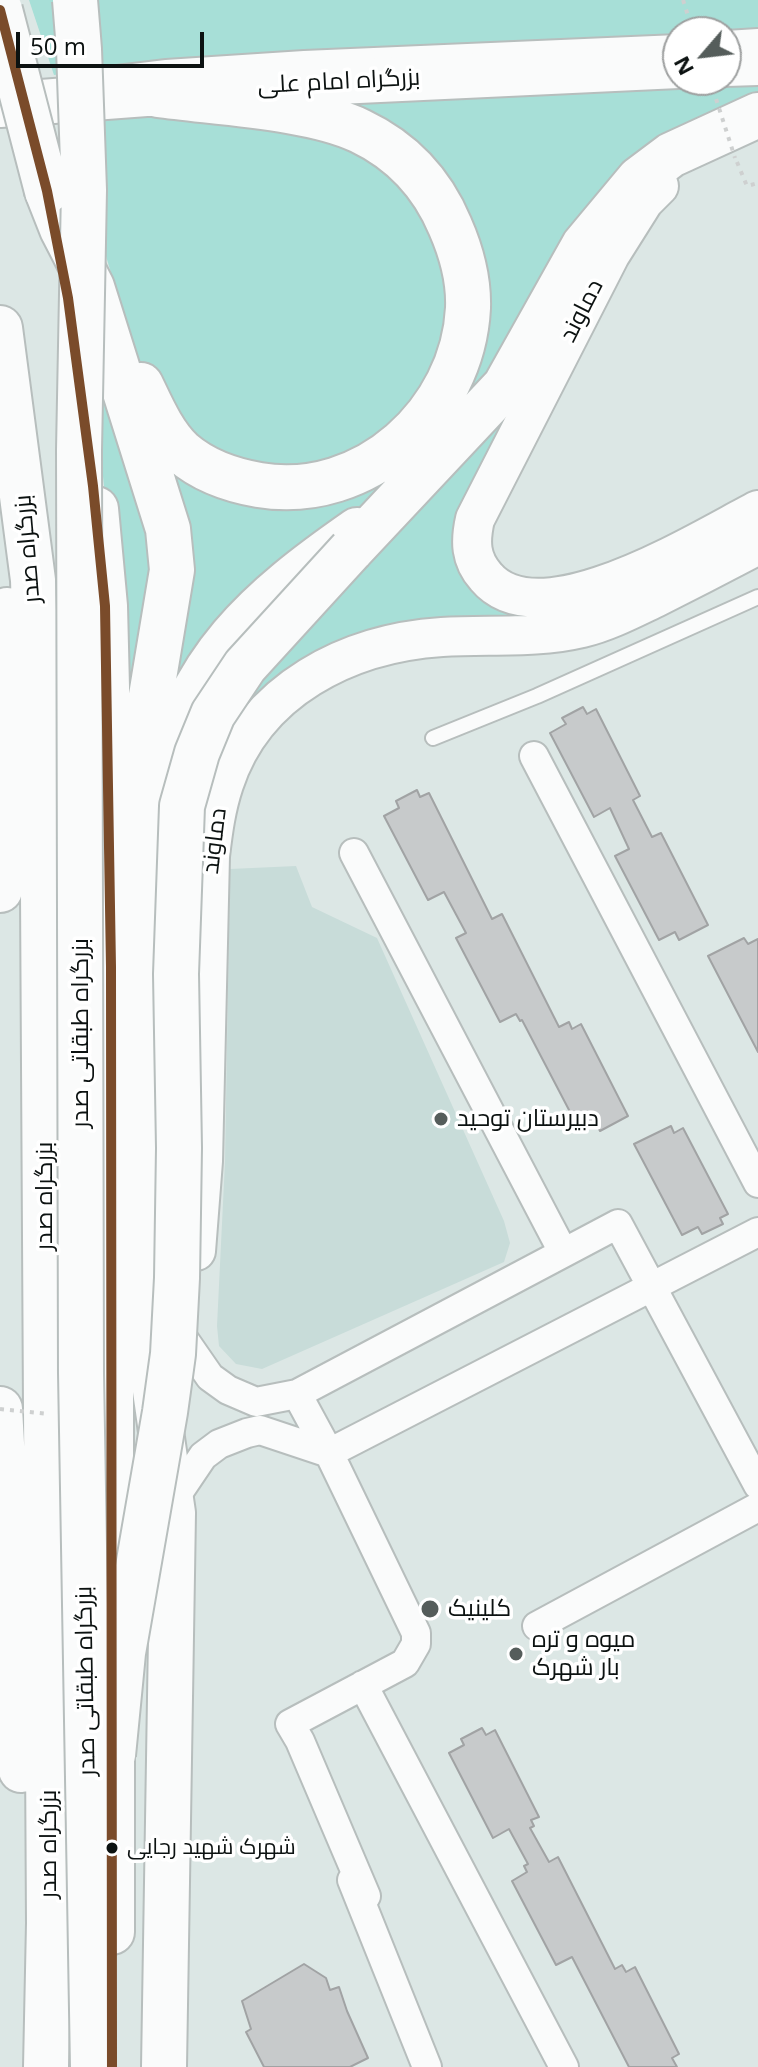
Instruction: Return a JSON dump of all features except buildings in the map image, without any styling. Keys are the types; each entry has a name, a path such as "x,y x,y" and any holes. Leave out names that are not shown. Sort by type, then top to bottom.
{"highway":[{"name":"بزرگراه طبقاتی صدر","path":"75,0 84,190 79,450 81,1373 93,2067"},
{"path":"0,10 47,191 68,298 105,606 112,998 112,2067"},
{"name":"بزرگراه امام علی","path":"16,94 158,95 252,86 662,67"},
{"path":"47,191 165,432 196,463 211,472 244,483 274,488 315,486 363,470 404,442 447,386 459,359 468,306 466,277 457,242 434,194 410,164 359,131 329,120 158,95"},
{"path":"91,1943 107,1894 118,1692 173,1354 178,1235 176,974 182,806 197,753 221,702 245,666 505,386 584,245 639,179 671,155 718,149 758,115"},
{"path":"92,287 168,529 172,556 140,785 152,1370 174,1506 164,2067"},
{"name":"بزرگراه صدر","path":"0,328 33,580 43,893 49,1892 44,2067"},
{"path":"0,890 8,562 20,469"},
{"path":"144,869 167,756 184,708 210,665 238,628 272,593 306,565 401,499"},
{"path":"0,1409 31,1948 44,2067"}],"main road":[{"name":"دماوند","path":"718,149 644,201 610,255 475,519 471,537 473,556 482,573 495,587 518,595 544,598 577,593 612,583 758,510"},
{"name":"دماوند","path":"174,1506 177,1429 203,1161 210,856 225,781 251,733 277,702 294,688 317,671 360,651 412,640 553,634 587,627 630,610 758,545"}],"street":[{"path":"534,756 758,1183"},
{"path":"354,853 563,1252"},
{"path":"151,1291 210,1377 228,1390 256,1402 297,1394 618,1224 758,1485"},
{"path":"174,1506 192,1469 219,1444 260,1430 329,1453 758,1232"},
{"path":"290,1724 405,1663 416,1644 416,1633 297,1394"},
{"path":"537,1626 758,1507"},
{"path":"363,1685 564,2067"},
{"path":"290,1724 366,1896"},
{"path":"290,1724 427,2067"}],"lane":[{"path":"62,79 277,59 662,43"},
{"path":"0,88 16,94"},
{"path":"433,738 537,696 758,597"}],"path":[{"path":"712,96 718,149 747,186 758,183"}],"shaded area":[{"path":"29,0 54,0 61,74 54,75"},
{"path":"88,0 758,0 758,28 742,29 742,16 662,16 662,36 94,70"},
{"path":"758,80 758,105 699,122 518,334 443,438 156,709 148,416 228,489 413,449 470,245 316,105 662,85 662,96 742,96 742,81"},
{"path":"149,112 359,143 436,215 453,344 400,432 291,478 200,450 152,389 135,354 95,219 97,115"},
{"path":"94,321 160,534 127,785 115,586 93,385"},
{"path":"540,344 454,538 456,559 464,579 625,601 293,675 191,853 214,738"},
{"path":"296,866 312,907 377,938 504,1221 510,1243 504,1262 262,1369 236,1364 219,1346 217,1326 225,1162 230,869"}],"transit line":[{"path":"0,10 47,191 68,298 105,606 111,967 112,2067"}],"place":[{"name":"دبیرستان توحید","path":"441,1119"},
{"name":"کلینیک","path":"430,1609"},
{"name":"میوه و تره بار شهرک","path":"516,1654"},
{"name":"شهرک شهید رجایی","path":"112,1848"}]}
